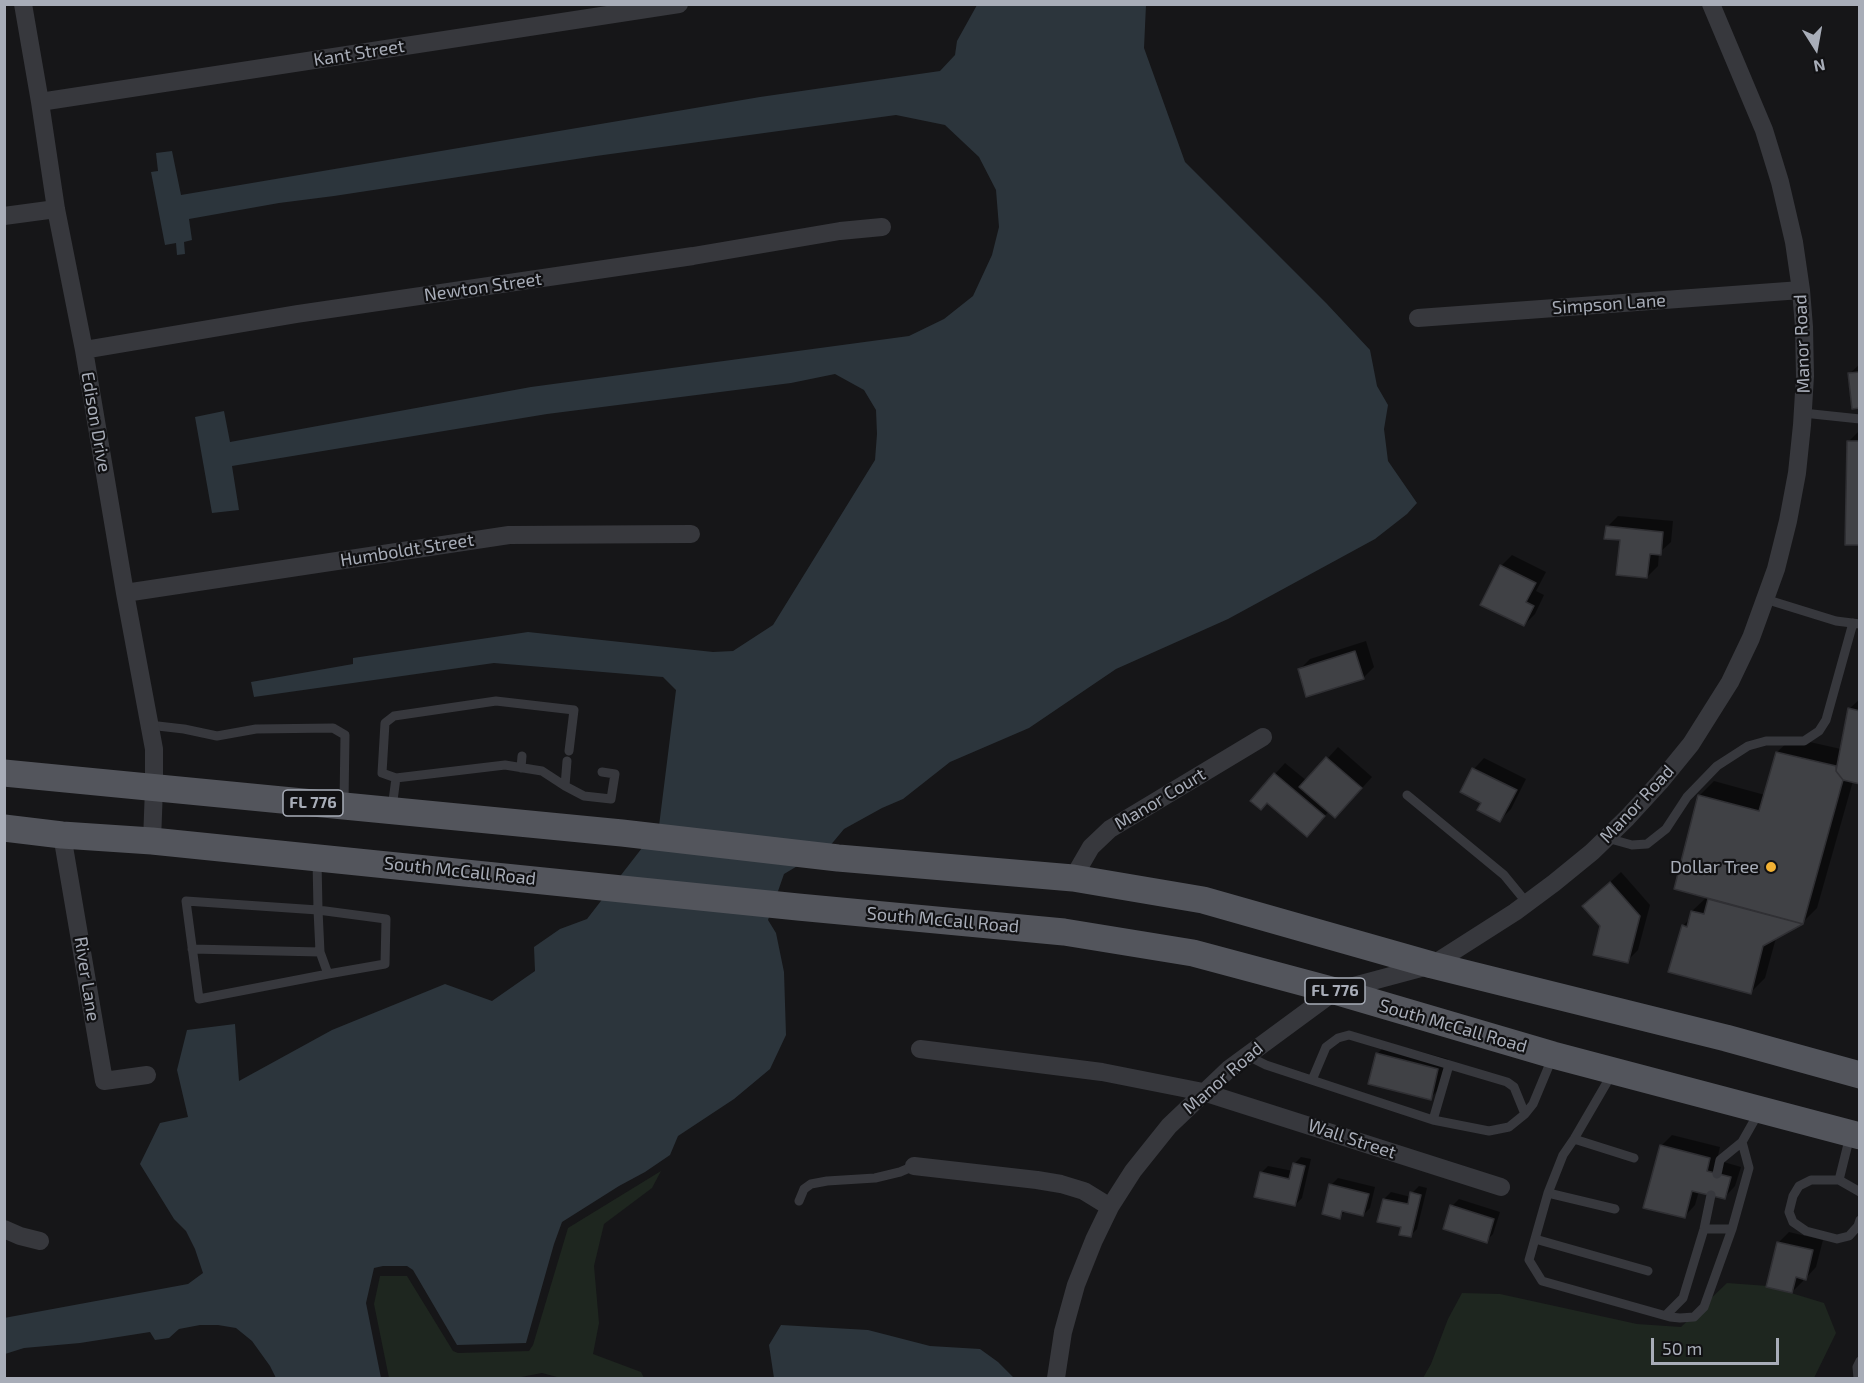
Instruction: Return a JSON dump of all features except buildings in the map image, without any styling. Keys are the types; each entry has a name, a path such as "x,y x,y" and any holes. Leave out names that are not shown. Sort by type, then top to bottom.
{"main road":[{"name":"FL 776","path":"4,773 622,833 838,858 1072,878 1203,900 1432,965 1726,1038 1860,1075"},
{"name":"South McCall Road","path":"4,828 1064,932 1193,954 1335,991 1553,1055 1760,1110 1857,1130"}],"street":[{"name":"Edison Drive","path":"23,4 56,209 84,350 154,749 152,841"},
{"name":"Kant Street","path":"40,102 679,4"},
{"name":"Manor Road","path":"1056,1378 1063,1332 1076,1285 1094,1240 1110,1207 1147,1151 1169,1126 1203,1092 1246,1055 1335,991 1432,965 1554,883 1607,838 1660,782 1705,724 1751,638 1766,599 1788,521 1797,473 1805,376 1801,290 1792,234 1780,182 1757,112 1711,4"},
{"path":"4,216 56,209"},
{"name":"Newton Street","path":"84,350 297,314 882,226"},
{"name":"Simpson Lane","path":"1418,318 1801,290"},
{"name":"Humboldt Street","path":"125,593 509,535 691,534"},
{"name":"Manor Court","path":"1072,878 1091,847 1110,829 1263,737"},
{"name":"River Lane","path":"62,835 104,1081 147,1075"},
{"name":"Wall Street","path":"920,1050 1102,1072 1203,1092 1501,1187"},
{"path":"914,1166 1061,1184 1084,1191 1110,1207"},
{"path":"4,1229 40,1241"}],"lane":[{"path":"1803,413 1860,419"},
{"path":"1607,838 1632,845 1647,844 1666,829 1687,797 1717,766 1748,746 1766,741 1804,741 1819,731 1826,720 1856,624 1836,621 1766,599"},
{"path":"565,786 570,762 574,710 527,709 496,701 440,713 394,716 385,723 382,772 396,778 505,765 542,771 565,786 584,796 611,799 615,774 602,772"},
{"path":"149,725 217,736 256,729 333,728 345,735 344,806"},
{"path":"521,768 522,756"},
{"path":"445,761 446,772"},
{"path":"392,812 396,778"},
{"path":"1407,795 1504,875 1527,903"},
{"path":"317,857 320,952 328,974"},
{"path":"186,901 318,910 386,919 385,964 199,999 186,901"},
{"path":"192,949 320,952"},
{"path":"1312,1080 1326,1047 1338,1038 1349,1035 1507,1082 1514,1087 1525,1114"},
{"path":"1246,1055 1266,1065 1433,1120 1490,1131 1509,1127 1525,1114 1533,1104 1553,1055"},
{"path":"1433,1120 1449,1065"},
{"path":"1614,1071 1563,1155 1548,1193 1528,1260 1542,1281 1666,1315 1680,1318 1694,1317 1704,1307 1732,1229 1749,1168 1742,1142"},
{"path":"1717,1174 1720,1160 1742,1142 1760,1110"},
{"path":"1839,1180 1857,1130"},
{"path":"1574,1139 1634,1158"},
{"path":"800,1201 804,1189 812,1184 827,1181 875,1179 914,1166"},
{"path":"1860,1192 1839,1180 1811,1180 1799,1186 1793,1196 1789,1212 1793,1222 1806,1231 1838,1239 1849,1236 1860,1220"},
{"path":"1548,1193 1615,1209"},
{"path":"1666,1315 1683,1298 1704,1229 1711,1195"},
{"path":"1704,1229 1732,1229"},
{"path":"1535,1239 1648,1271"},
{"path":"1857,1378 1857,1367 1860,1361"}],"shaded area":[{"path":"977,5 1146,5 1144,48 1185,162 1370,350 1377,386 1388,405 1384,429 1388,461 1417,503 1407,514 1375,539 1228,619 1116,669 1029,728 950,762 903,799 844,829 829,847 784,874 768,920 776,933 784,972 786,1035 770,1069 734,1099 678,1136 670,1155 562,1222 526,1343 457,1345 413,1270 407,1266 383,1266 374,1268 366,1303 381,1378 276,1378 252,1341 236,1328 218,1325 200,1325 179,1329 169,1338 155,1340 150,1332 80,1343 24,1348 5,1354 4,1318 188,1284 203,1273 186,1231 174,1219 140,1164 160,1123 188,1117 177,1070 187,1030 235,1024 239,1081 332,1030 445,984 492,1001 535,971 534,947 560,929 587,919 659,826 676,690 663,677 494,663 254,697 251,682 353,664 353,658 528,632 713,652 733,651 773,625 875,460 877,434 876,410 864,390 835,374 791,383 547,414 232,466 239,510 212,513 195,417 224,411 230,442 531,387 909,336 944,319 973,296 992,255 999,227 996,190 979,157 945,125 896,115 596,156 279,203 189,219 192,240 184,242 185,254 177,255 176,243 165,245 151,172 158,171 156,153 172,151 181,195 760,97 940,71 955,55 957,41"},
{"path":"661,1171 652,1188 604,1224 594,1266 599,1323 593,1354 641,1372 644,1378 561,1378 542,1373 516,1378 389,1378 374,1304 380,1276 407,1276 453,1351 458,1353 529,1351 533,1345 568,1228"},
{"path":"1727,1283 1768,1286 1824,1303 1836,1333 1814,1378 1423,1378 1431,1364 1448,1319 1462,1293 1500,1294 1637,1324 1681,1327"},
{"path":"781,1325 868,1330 930,1346 980,1349 1013,1377 774,1378 769,1345"}],"place":[{"name":"Dollar Tree","path":"1771,867"}]}
